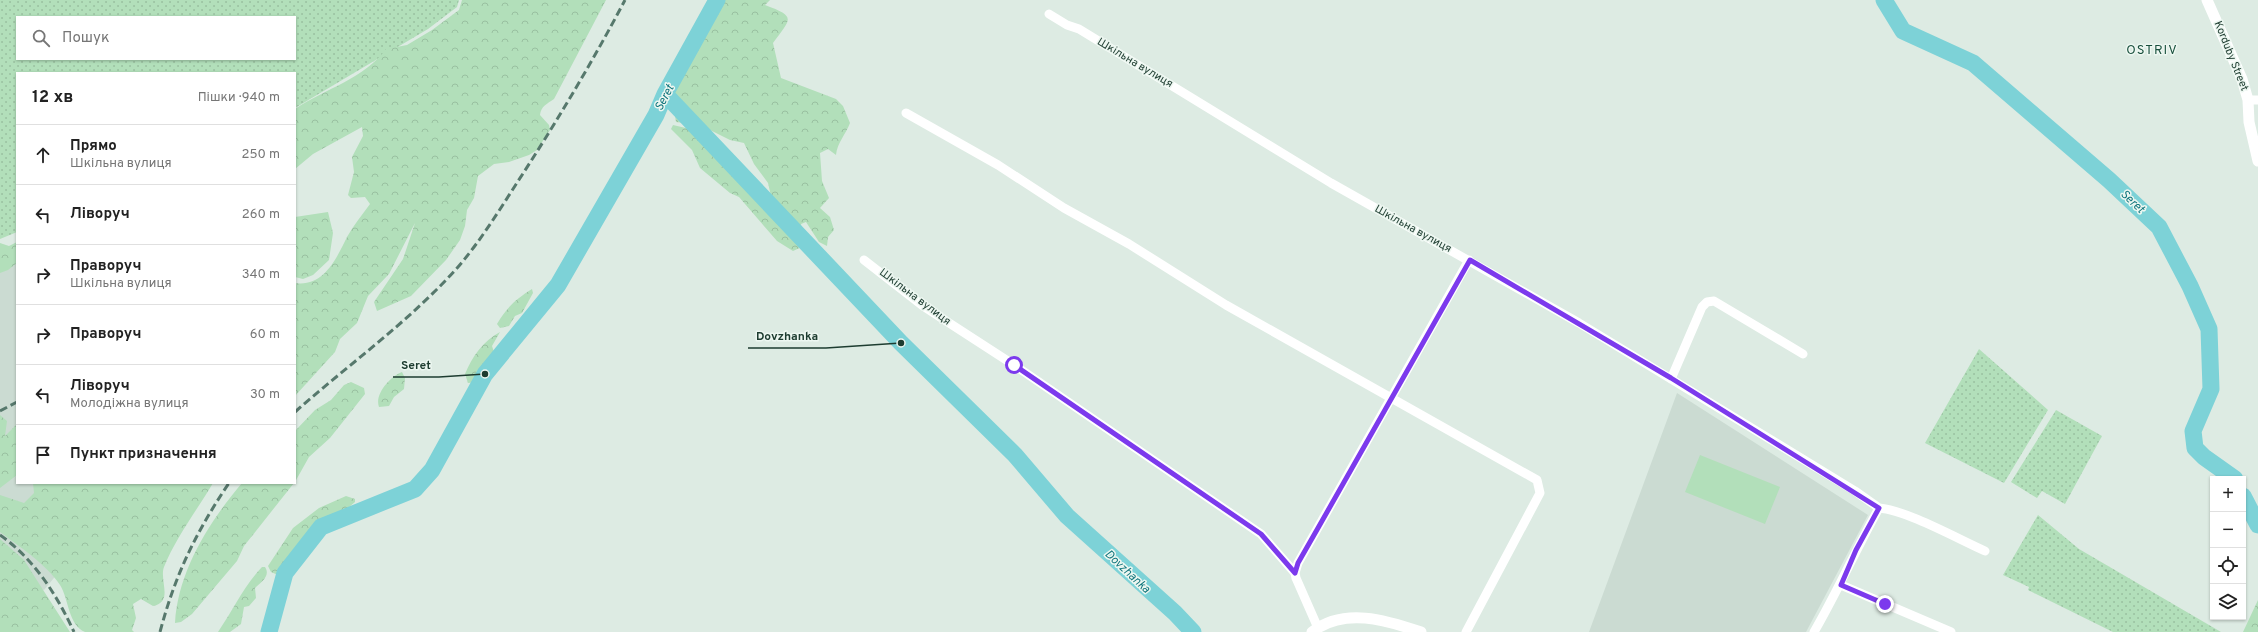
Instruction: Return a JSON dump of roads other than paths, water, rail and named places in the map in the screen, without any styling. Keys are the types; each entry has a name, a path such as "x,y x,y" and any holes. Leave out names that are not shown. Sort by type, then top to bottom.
{"street":[{"name":"Korduby Street","path":"2207,0 2253,100 2250,122 2258,161"},
{"name":"Шкільна вулиця","path":"1049,14 1066,25 1079,29 1331,183 1470,260 1671,378 1879,508 1886,509 1922,523 1985,551"},
{"path":"906,113 998,165 1071,212 1129,244 1226,305 1537,480 1540,487 1540,493 1529,517 1466,632"},
{"name":"Шкільна вулиця","path":"864,260 923,306 1014,365 1261,534 1295,573 1315,630"},
{"path":"1295,573 1298,563 1470,260"},
{"path":"1671,378 1702,307 1707,302 1714,301 1803,354"},
{"path":"1814,632 1841,585 1856,550 1879,508"},
{"path":"1841,585 1951,632"},
{"path":"1315,630 1332,621 1351,618 1374,618 1421,632"}],"waterway":[{"name":"Seret","path":"269,632 285,573 321,527 415,489 432,470 485,374 558,285 656,115 665,94 717,0"},
{"name":"Seret","path":"1884,0 1903,31 1973,63 2109,180 2159,227 2190,286 2209,329 2211,389 2193,431 2195,448 2204,457 2231,476"},
{"name":"Dovzhanka","path":"665,94 901,343 1015,455 1067,516 1175,613 1193,632"},
{"name":"Seret","path":"2246,502 2258,525"}],"railway":[{"path":"296,411 420,306 467,256 492,221 551,130 589,66 625,0"},
{"path":"0,411 16,403"},
{"path":"160,632 172,592 188,554 206,519 228,484"},
{"path":"0,535 24,555 34,566 52,591 74,632"}],"place":[{"name":"Dovzhanka","path":"901,343"},
{"name":"Seret","path":"485,374"}],"district":[{"name":"OSTRIV","path":"2152,51"}]}
